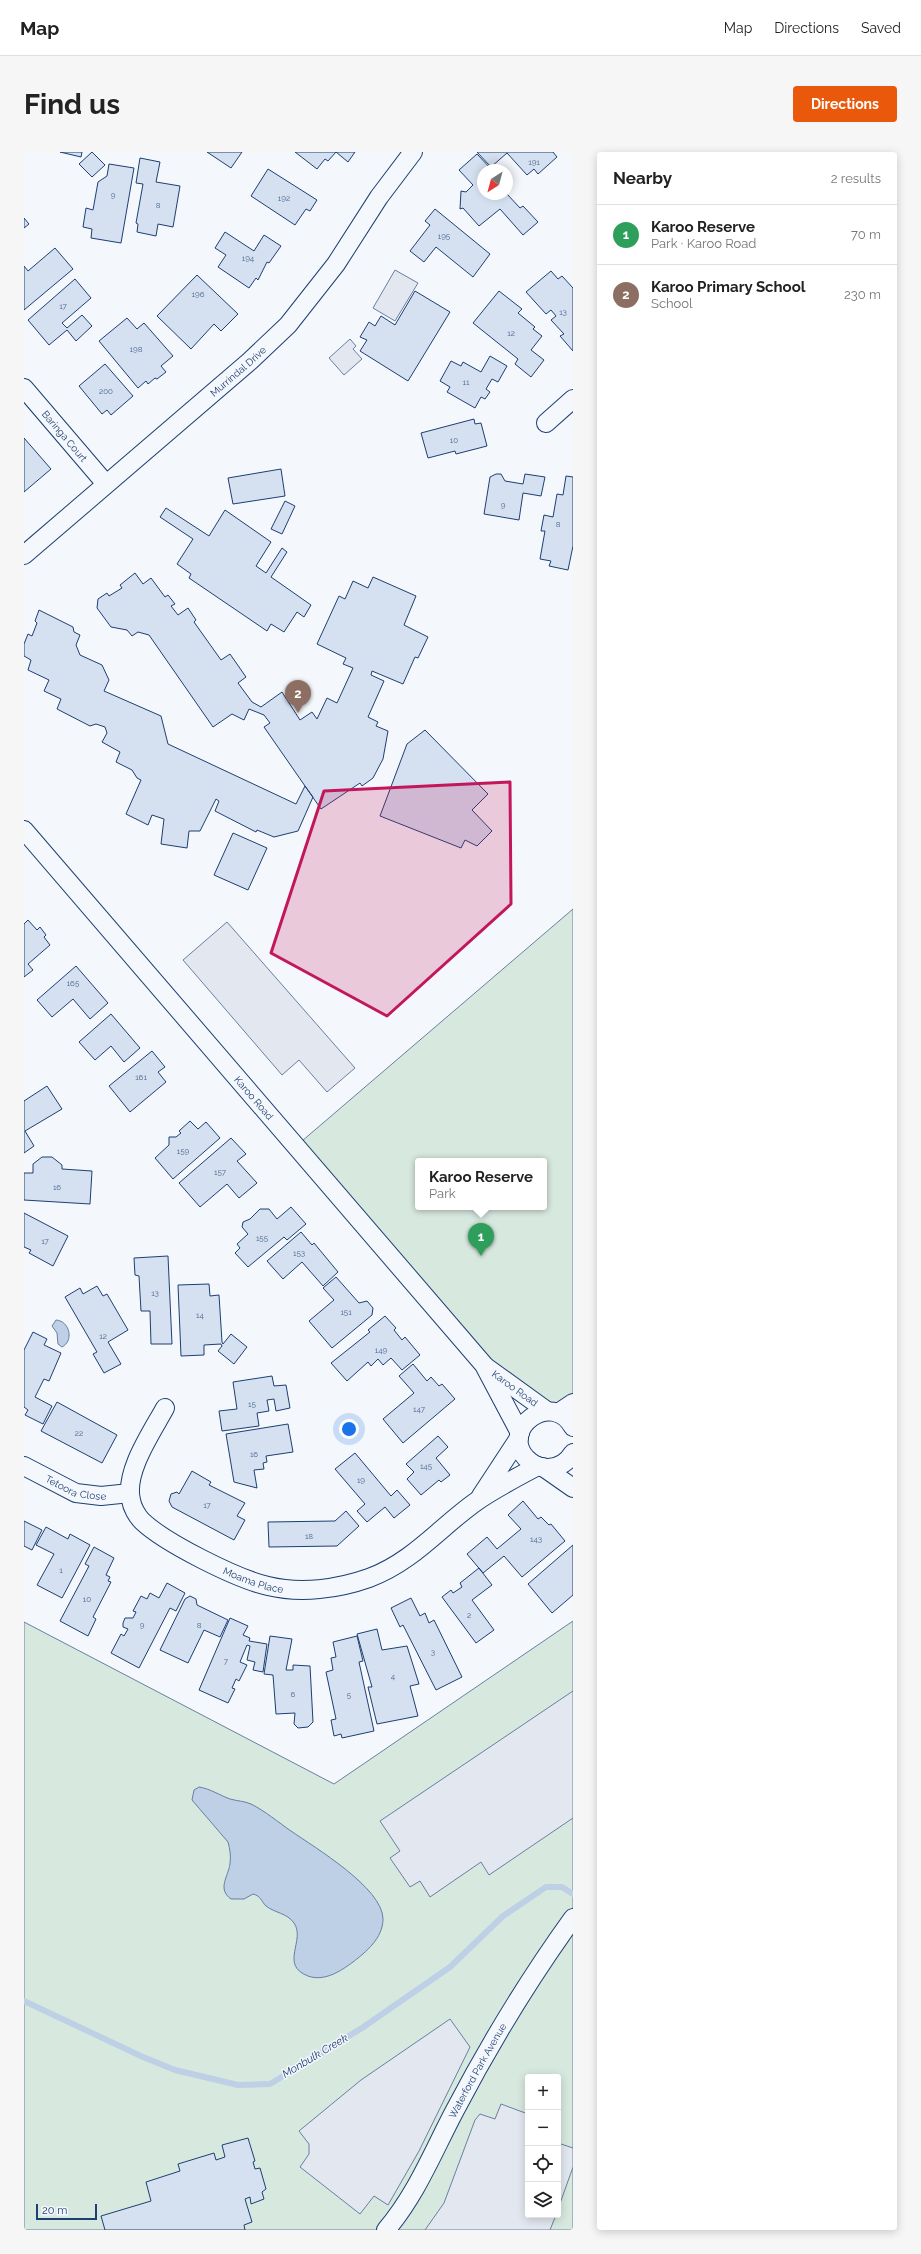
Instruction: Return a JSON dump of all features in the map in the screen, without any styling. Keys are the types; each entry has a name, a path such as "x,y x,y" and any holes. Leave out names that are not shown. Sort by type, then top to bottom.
{"street":[{"name":"Murrindal Drive","path":"24,555 245,366 288,325 312,297 336,264 379,197 413,152"},
{"name":"Baringa Court","path":"24,388 106,484"},
{"path":"546,423 573,399"},
{"name":"Karoo Road","path":"24,830 484,1365 520,1436 524,1455 540,1467"},
{"name":"Karoo Road","path":"484,1365 552,1412 565,1417 573,1427"},
{"name":"Moama Place","path":"477,1501 520,1436 527,1420 540,1412 552,1412 573,1403"},
{"name":"Moama Place","path":"165,1408 135,1466 131,1479 130,1493 134,1508 143,1522 198,1556 240,1577 268,1586 314,1590 354,1583 390,1568 433,1539 477,1501 540,1467 558,1466 570,1458 573,1453"},
{"name":"Tetoora Close","path":"24,1466 76,1493 101,1496 130,1493"},
{"path":"540,1467 573,1488"},
{"name":"Waterford Park Avenue","path":"388,2228 418,2183 454,2111 502,2027 571,1921"}],"highlighted area":[{"path":"510,782 511,904 387,1016 271,953 324,791"}],"shaded area":[{"path":"395,270 418,283 395,321 373,308"},
{"path":"350,339 356,346 353,349 362,359 344,375 329,358"},
{"path":"573,909 573,1403 558,1413 520,1391 295,1147"},
{"path":"227,922 355,1068 327,1092 299,1060 282,1075 183,960"},
{"path":"573,1621 573,2230 24,2230 24,1622 334,1784"},
{"path":"573,1691 573,1818 489,1875 481,1862 430,1897 420,1881 410,1887 390,1858 400,1851 380,1821"},
{"path":"450,2019 470,2047 419,2151 388,2205 374,2196 360,2214 300,2167 309,2154 309,2144 299,2131 361,2080"},
{"path":"501,2104 525,2113 525,2218 555,2218 550,2230 425,2230 444,2203 475,2120 480,2114 495,2119"},
{"path":"561,2144 573,2148 573,2167 561,2201"}],"water":[{"path":"56,1320 65,1324 69,1332 68,1340 62,1347 58,1344 57,1333 52,1326"},
{"path":"199,1787 256,1807 346,1869 372,1894 380,1907 383,1919 382,1926 373,1944 358,1958 332,1975 320,1978 308,1976 300,1971 295,1965 294,1959 297,1930 294,1923 288,1917 266,1906 256,1895 253,1894 244,1899 231,1899 227,1895 224,1883 229,1869 229,1845 192,1800 194,1790"}],"building":[{"path":"60,152 82,152 81,157"},
{"path":"92,152 105,165 92,177 79,164"},
{"path":"207,152 242,152 231,168"},
{"path":"295,152 336,152 328,161 325,159 317,169"},
{"path":"336,152 355,152 348,162"},
{"path":"477,152 553,152 557,157 538,174 534,169 527,175 507,153 494,164 488,164"},
{"path":"477,154 486,164 477,164 477,200 513,200 520,208 523,206 538,222 523,235 500,209 479,226 463,208 460,209 461,191 466,192 473,185 459,170"},
{"path":"140,158 160,162 156,182 180,186 173,227 158,224 156,236 137,232 138,224 136,223 143,184 136,183"},
{"path":"109,164 134,168 121,243 91,238 92,229 83,227 86,208 93,210 98,182 107,176"},
{"path":"268,169 317,200 310,211 306,209 295,225 251,196"},
{"path":"435,209 490,254 473,277 436,247 424,262 410,251 430,225 425,221"},
{"path":"24,218 29,224 24,228"},
{"path":"225,232 254,251 264,235 281,246 269,263 267,262 258,280 256,278 249,288 218,267 226,255 215,248"},
{"path":"55,248 73,269 24,310 24,266 28,271"},
{"path":"551,271 558,279 562,276 573,288 573,351 560,336 564,334 551,320 556,316 551,310 546,314 526,292"},
{"path":"197,275 238,314 221,331 214,324 191,349 157,316"},
{"path":"75,279 91,298 62,323 67,328 82,315 92,326 76,341 67,330 49,345 28,320"},
{"path":"415,291 450,312 408,381 360,351 367,340 360,337 369,322 375,326 381,316 395,325"},
{"path":"499,291 522,309 518,313 535,327 533,329 542,336 531,350 544,360 531,377 515,364 518,359 473,323"},
{"path":"127,318 137,329 144,323 173,356 161,366 166,372 148,384 146,381 138,388 99,341"},
{"path":"490,356 507,366 498,382 492,379 486,389 490,392 485,399 481,397 475,408 447,392 450,387 440,381 451,361 461,366 463,362 481,372"},
{"path":"105,364 133,396 111,415 107,410 102,414 79,386"},
{"path":"474,419 475,424 481,423 487,446 456,454 455,451 428,458 421,433"},
{"path":"24,438 51,469 24,492"},
{"path":"281,469 285,496 233,504 228,478"},
{"path":"496,474 501,474 505,481 523,484 525,474 545,477 541,496 523,493 519,520 484,514 490,477"},
{"path":"566,476 573,477 573,546 568,570 549,566 551,561 540,559 545,531 541,531 544,515 553,517 557,494 563,495"},
{"path":"285,501 295,506 282,534 271,529"},
{"path":"166,508 209,536 225,510 271,542 256,566 266,573 282,548 287,552 271,577 311,605 304,617 297,612 284,632 271,624 267,631 189,578 191,574 177,564 193,539 160,517"},
{"path":"135,573 143,584 151,578 165,597 168,595 175,604 171,606 178,615 188,608 196,620 194,622 221,660 230,654 246,677 238,683 252,702 261,707 282,692 300,720 312,712 317,719 327,698 337,703 353,668 343,664 346,658 317,644 339,596 345,599 353,581 368,588 373,577 416,596 404,625 428,637 418,658 415,657 403,684 372,671 371,675 384,681 368,717 378,722 376,726 388,731 383,759 373,778 362,786 360,783 321,809 264,727 270,723 264,715 249,709 244,720 232,714 213,727 149,635 138,632 132,636 127,630 111,627 97,608 98,599 107,593 109,596 122,588 120,585"},
{"path":"39,610 73,627 74,632 80,635 76,645 80,655 102,665 109,680 104,691 161,716 168,744 296,804 305,786 313,797 298,831 274,837 257,830 256,832 215,811 219,801 216,799 200,831 189,831 187,848 161,844 164,819 152,815 148,825 126,814 141,780 137,778 132,770 116,762 120,752 102,742 107,733 105,727 96,724 90,726 57,709 61,699 44,691 49,680 28,670 31,660 24,656 24,644 28,634 32,636 37,623 35,621"},
{"path":"425,730 488,794 472,810 492,831 477,846 465,840 461,848 380,816 407,744"},
{"path":"233,833 267,848 248,890 214,875"},
{"path":"28,920 37,930 40,927 46,935 44,937 50,945 28,964 33,970 24,977 24,924"},
{"path":"76,966 108,1003 90,1019 73,999 52,1017 37,1000"},
{"path":"111,1014 140,1048 124,1062 111,1046 95,1060 79,1042"},
{"path":"152,1051 165,1067 158,1072 166,1082 130,1112 109,1086"},
{"path":"47,1086 62,1109 25,1131 34,1146 24,1153 24,1101"},
{"path":"190,1121 198,1129 206,1122 220,1138 173,1179 155,1158 169,1145 169,1137 176,1137 181,1133 179,1131"},
{"path":"231,1138 246,1154 237,1161 257,1183 239,1198 227,1184 200,1207 179,1183"},
{"path":"42,1157 52,1157 62,1165 62,1169 92,1171 90,1204 24,1200 24,1173 33,1173 33,1164"},
{"path":"291,1207 306,1224 287,1240 284,1237 248,1267 235,1253 240,1248 237,1244 248,1234 242,1227 243,1222 250,1219 260,1209 269,1209 277,1219"},
{"path":"24,1213 68,1236 53,1266 29,1253 31,1250 24,1247"},
{"path":"301,1232 312,1245 314,1243 338,1272 323,1286 302,1262 283,1279 267,1261"},
{"path":"168,1256 172,1344 151,1344 150,1311 141,1311 139,1276 135,1275 134,1258"},
{"path":"336,1277 359,1303 367,1301 373,1308 372,1315 332,1348 309,1321 334,1300 323,1288"},
{"path":"209,1284 210,1296 219,1295 223,1344 231,1334 247,1347 234,1364 218,1351 222,1346 221,1344 204,1345 204,1355 181,1356 178,1285"},
{"path":"97,1286 103,1296 107,1294 128,1330 108,1342 121,1364 104,1373 93,1354 97,1352 65,1297 80,1288 83,1294"},
{"path":"385,1316 396,1328 394,1330 402,1340 405,1337 420,1355 402,1370 391,1358 383,1365 378,1359 371,1366 368,1362 347,1381 331,1363 370,1332 368,1330"},
{"path":"33,1332 47,1339 44,1345 61,1353 49,1381 44,1379 35,1397 52,1406 43,1424 25,1415 28,1410 24,1407 24,1350"},
{"path":"413,1364 427,1381 431,1377 439,1386 442,1384 455,1399 403,1443 383,1419 414,1393 399,1376"},
{"path":"272,1376 274,1386 286,1385 290,1408 276,1411 274,1399 267,1400 269,1411 257,1413 259,1426 222,1431 219,1411 237,1409 233,1382"},
{"path":"57,1402 117,1435 102,1463 41,1431"},
{"path":"288,1424 293,1452 266,1456 267,1462 263,1463 264,1469 254,1470 257,1488 234,1482 226,1434"},
{"path":"438,1436 448,1447 436,1458 450,1475 441,1482 439,1480 421,1495 407,1479 414,1472 406,1464"},
{"path":"355,1453 391,1496 397,1490 410,1505 394,1518 385,1507 367,1522 357,1511 365,1504 335,1469"},
{"path":"192,1471 211,1482 209,1485 245,1503 237,1516 245,1520 234,1540 172,1507 169,1501 171,1494 177,1492 179,1494"},
{"path":"523,1501 538,1519 541,1517 549,1525 551,1524 565,1541 522,1577 504,1556 483,1573 467,1554 487,1537 497,1549 521,1529 508,1515"},
{"path":"346,1511 359,1526 337,1546 269,1547 268,1522 335,1521"},
{"path":"24,1521 42,1530 32,1550 24,1546"},
{"path":"46,1527 68,1539 70,1534 90,1545 62,1598 37,1585 54,1554 36,1545"},
{"path":"573,1545 573,1595 552,1613 528,1584"},
{"path":"94,1547 114,1558 106,1575 110,1577 108,1581 111,1582 93,1617 96,1619 88,1636 60,1621 89,1566 85,1564"},
{"path":"479,1568 492,1585 472,1600 494,1630 476,1643 442,1597 451,1590 453,1593 462,1587 460,1583"},
{"path":"167,1583 185,1593 176,1611 170,1608 139,1668 111,1653 121,1634 124,1636 128,1629 123,1627 125,1618 133,1618 136,1612 133,1611 141,1596 147,1599 150,1593 159,1598"},
{"path":"190,1596 196,1599 197,1605 228,1620 220,1637 204,1630 188,1663 160,1650 185,1599"},
{"path":"411,1598 420,1616 425,1613 429,1623 434,1620 462,1677 436,1690 403,1625 400,1627 391,1608"},
{"path":"230,1618 248,1626 243,1635 250,1638 249,1641 267,1644 263,1672 253,1670 255,1662 247,1660 250,1646 247,1645 240,1662 247,1665 239,1681 236,1679 232,1688 235,1689 228,1703 199,1690"},
{"path":"377,1629 382,1650 407,1646 419,1684 410,1686 418,1716 377,1724 368,1687 372,1687 357,1634"},
{"path":"270,1636 292,1639 286,1670 293,1670 293,1665 310,1666 313,1722 308,1727 298,1728 294,1724 295,1713 276,1714 273,1675 264,1674"},
{"path":"357,1636 363,1661 359,1662 374,1731 342,1738 341,1734 334,1736 331,1720 336,1719 326,1672 333,1670 331,1658 336,1657 333,1642"},
{"path":"248,2138 255,2161 253,2162 255,2169 260,2168 266,2189 262,2192 264,2199 251,2204 250,2197 245,2199 252,2222 244,2225 245,2230 105,2230 101,2216 151,2201 146,2182 180,2171 178,2164 214,2153 216,2160 225,2157 222,2145"}],"waterway":[{"name":"Monbulk Creek","path":"24,2001 143,2057 175,2070 238,2085 270,2084 362,2028 450,1967 503,1916 546,1887 562,1887 573,1894"}],"place":[{"name":"Karoo Primary School","path":"298,713"},
{"name":"Karoo Reserve","path":"481,1256"}]}
